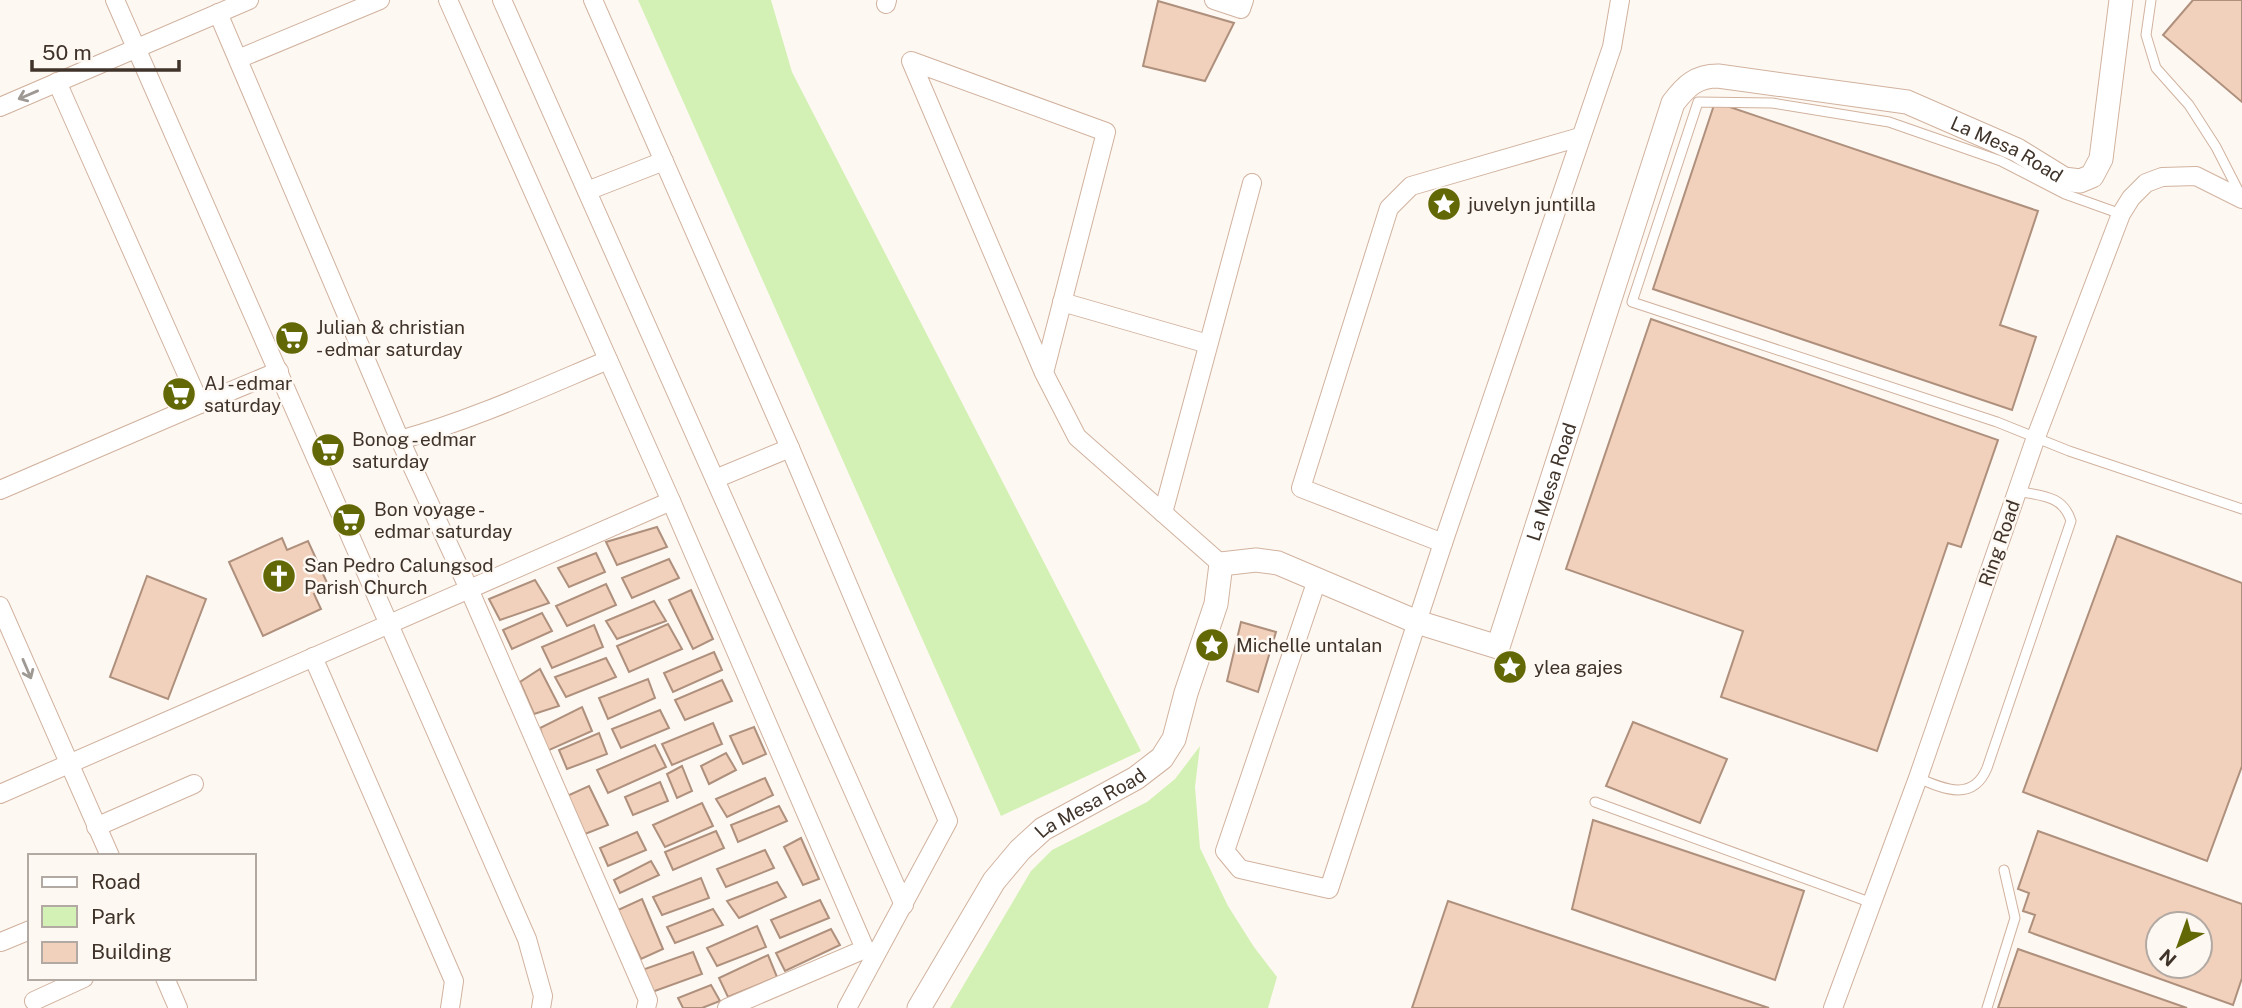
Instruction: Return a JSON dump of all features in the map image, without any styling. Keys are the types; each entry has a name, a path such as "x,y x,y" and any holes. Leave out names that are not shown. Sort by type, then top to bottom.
{"street":[{"path":"115,0 527,939 543,996 541,1008"},
{"path":"0,107 249,0"},
{"path":"238,59 380,0"},
{"path":"448,0 671,501 865,949 727,1008"},
{"path":"502,0 904,905"},
{"path":"593,0 790,448 948,821 847,1008"},
{"path":"1214,0 1241,9 1244,0"},
{"name":"La Mesa Road","path":"919,1008 994,881 1020,850 1042,829 1136,778 1162,758 1174,739 1186,693 1216,604 1221,564 1256,560 1278,563 1418,622 1497,647 1673,103 1687,85 1704,76 1718,76 1907,102 2017,150 2064,178 2080,181 2092,176 2101,159 2121,0"},
{"path":"1317,580 1225,851 1240,869 1329,889 1443,543 1612,47 1618,1"},
{"path":"218,13 400,440 469,589 648,1000 646,1008"},
{"path":"1044,373 1106,132 911,61 1044,373 1077,437 1221,564"},
{"path":"57,82 200,404"},
{"path":"1443,543 1301,488 1389,208 1411,186 1580,137"},
{"path":"587,191 664,161"},
{"name":"Ring Road","path":"1833,1008 1918,778 2036,438 2121,214 2131,198 2146,183 2162,177 2196,176 2242,198"},
{"path":"1163,513 1251,183"},
{"path":"1062,302 1209,344"},
{"path":"400,440 444,428 494,409 608,360"},
{"path":"0,490 279,371"},
{"path":"715,479 790,448"},
{"path":"0,794 671,501"},
{"path":"0,606 109,854"},
{"path":"313,657 454,981 450,1008"},
{"path":"96,827 194,785"},
{"path":"1,942 28,931"},
{"path":"34,1001 80,980"},
{"path":"166,980 178,1008"}],"lane":[{"path":"2151,0 2146,35 2156,68 2189,105 2216,147 2242,198"},
{"path":"2121,214 2065,194 2001,162 1889,122 1772,103 1698,102 1632,302 1997,422 2069,451 2242,509"},
{"path":"1918,778 1944,789 1960,790 1983,779 1987,768 2071,521 2068,508 2056,500 2017,491"},
{"path":"1595,802 1872,902"},
{"path":"1987,1008 2015,918 2004,870"}],"green space":[{"path":"638,0 771,0 792,72 1141,751 1001,816"},
{"path":"1200,746 1195,787 1200,848 1228,906 1277,977 1268,1008 950,1008 1031,871 1052,850 1147,802 1175,779"}],"building":[{"path":"2193,0 2242,0 2242,102 2163,35"},
{"path":"1158,1 1234,23 1205,81 1143,66"},
{"path":"1715,102 2038,211 2000,325 2036,337 2012,410 1653,289"},
{"path":"1651,319 1998,440 1961,547 1948,543 1877,751 1721,697 1743,631 1566,569"},
{"path":"657,527 667,547 617,565 606,542"},
{"path":"2117,536 2242,583 2242,766 2207,861 2023,792"},
{"name":"San Pedro Calungsod Parish Church","path":"282,538 287,550 308,541 329,587 314,594 321,609 263,636 229,562"},
{"path":"596,553 605,572 569,587 558,568"},
{"path":"669,559 679,578 632,598 622,578"},
{"path":"147,576 206,599 168,699 110,677"},
{"path":"535,580 549,603 500,620 489,599"},
{"path":"606,584 616,605 567,626 556,606"},
{"path":"691,590 713,639 693,649 669,600"},
{"path":"654,601 666,621 617,639 606,621"},
{"path":"542,613 552,631 512,649 503,630"},
{"path":"1241,622 1276,632 1258,692 1227,681"},
{"path":"668,624 682,649 629,672 617,646"},
{"path":"594,625 603,647 552,668 542,647"},
{"path":"714,652 722,670 673,692 664,673"},
{"path":"606,658 616,677 566,697 555,677"},
{"path":"540,669 559,706 534,714 520,682"},
{"path":"648,679 655,698 608,719 599,698"},
{"path":"722,680 732,701 685,720 675,700"},
{"path":"582,707 592,731 547,751 540,728"},
{"path":"660,710 669,728 621,748 612,729"},
{"path":"1633,722 1727,759 1700,823 1606,786"},
{"path":"713,723 722,744 672,765 662,744"},
{"path":"754,727 766,754 743,764 730,736"},
{"path":"599,733 607,754 567,769 559,750"},
{"path":"655,745 666,767 608,793 597,770"},
{"path":"726,753 736,770 709,784 701,766"},
{"path":"682,766 692,791 677,798 667,774"},
{"path":"765,778 773,795 727,817 716,799"},
{"path":"660,782 668,801 633,815 625,797"},
{"path":"589,786 608,825 585,834 567,796"},
{"path":"702,803 713,826 665,847 653,825"},
{"path":"779,806 787,821 738,842 731,825"},
{"path":"1593,820 1804,891 1775,980 1572,909"},
{"path":"716,831 724,848 673,870 665,852"},
{"path":"2038,831 2242,904 2242,978 2233,1005 2163,980 2214,980 2214,910 2144,910 2144,973 2029,932 2035,915 2023,911 2029,893 2018,889"},
{"path":"637,832 646,850 608,866 600,848"},
{"path":"801,838 819,879 803,885 784,847"},
{"path":"765,850 774,868 726,887 717,869"},
{"path":"651,861 659,875 620,893 614,880"},
{"path":"701,878 709,898 662,915 653,897"},
{"path":"777,882 786,897 739,918 727,901"},
{"path":"642,899 663,949 641,959 618,910"},
{"path":"820,900 829,918 780,938 771,920"},
{"path":"1448,901 1769,1008 1412,1008"},
{"path":"713,909 723,925 675,943 667,927"},
{"path":"757,926 766,947 717,966 707,948"},
{"path":"831,929 840,945 785,971 776,953"},
{"path":"2018,949 2187,1008 1998,1008"},
{"path":"693,952 702,974 652,992 642,970"},
{"path":"768,955 777,977 728,997 719,978"},
{"path":"711,985 720,1001 702,1008 683,1008 678,998"}],"place":[{"name":"juvelyn juntilla","path":"1444,204"},
{"name":"Julian & christian - edmar saturday","path":"292,338"},
{"name":"AJ - edmar saturday","path":"179,394"},
{"name":"Bonog - edmar saturday","path":"328,450"},
{"name":"Bon voyage - edmar saturday","path":"349,520"},
{"name":"San Pedro Calungsod Parish Church","path":"279,576"},
{"name":"Michelle untalan","path":"1212,645"},
{"name":"ylea gajes","path":"1510,667"}]}
